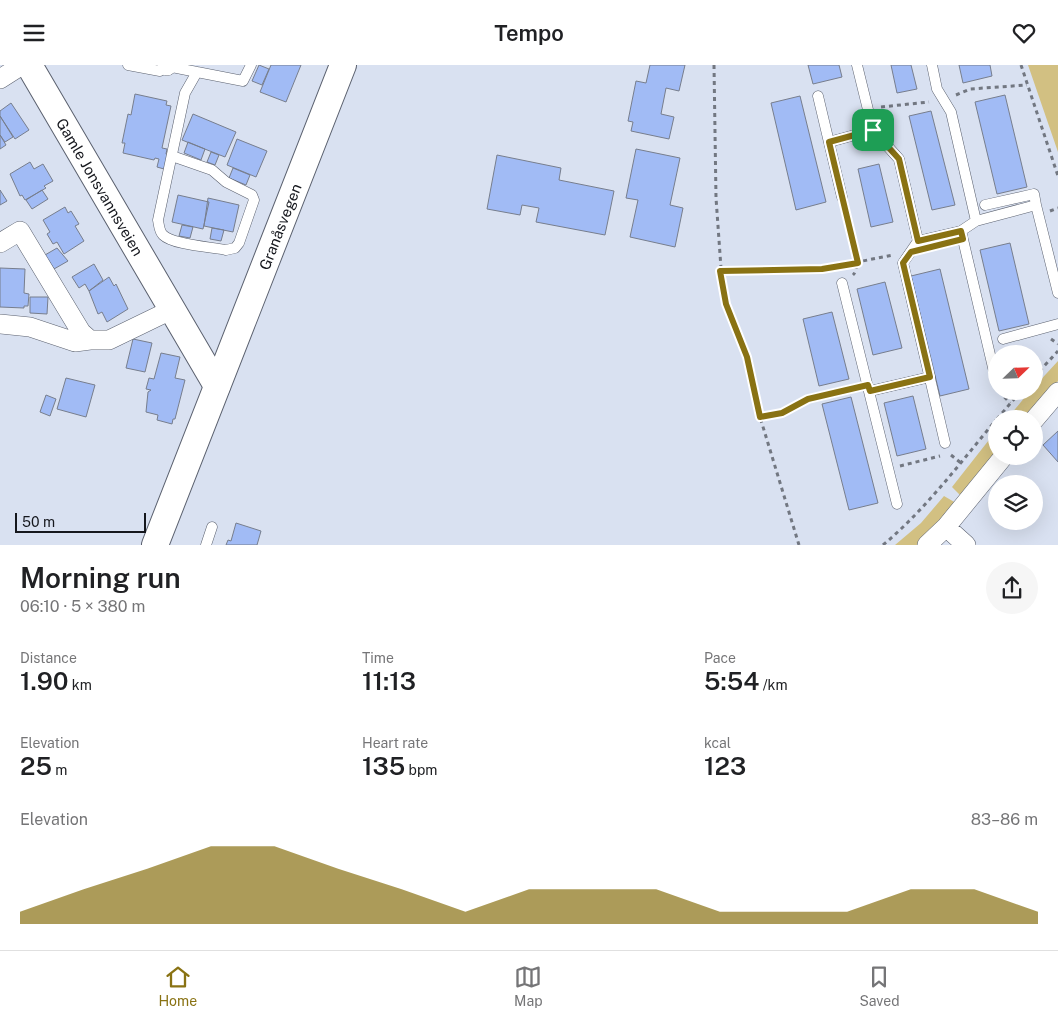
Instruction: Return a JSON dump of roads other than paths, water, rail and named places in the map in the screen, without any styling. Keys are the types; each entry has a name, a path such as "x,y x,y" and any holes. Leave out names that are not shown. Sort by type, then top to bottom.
{"street":[{"path":"0,79 22,65"},
{"name":"Gamle Jonsvannsveien","path":"29,65 217,386"},
{"name":"Granåsvegen","path":"217,386 343,65"},
{"path":"0,243 20,231 81,332 90,340"},
{"path":"0,324 30,327 75,342 109,340 173,309"},
{"path":"155,545 217,386"},
{"path":"1043,410 1058,392"},
{"path":"927,545 946,527 997,465"},
{"path":"946,527 966,545"}],"lane":[{"path":"128,65 160,71 167,65 243,81 251,65"},
{"path":"857,65 873,130 899,159 918,241"},
{"path":"932,65 937,89 951,112 976,221"},
{"path":"172,155 212,170 226,182 252,195 254,200 239,243 235,248 226,250 174,240 164,236 159,229 158,220 185,93 197,72"},
{"path":"818,96 842,197"},
{"path":"829,142 873,130"},
{"path":"985,205 1034,194 1058,293"},
{"path":"946,443 903,263 918,241 961,231 976,221 1037,210"},
{"path":"961,231 989,345"},
{"path":"842,283 897,504"},
{"path":"1003,339 1058,324"},
{"path":"869,388 930,377"},
{"path":"206,545 212,527"}]}
